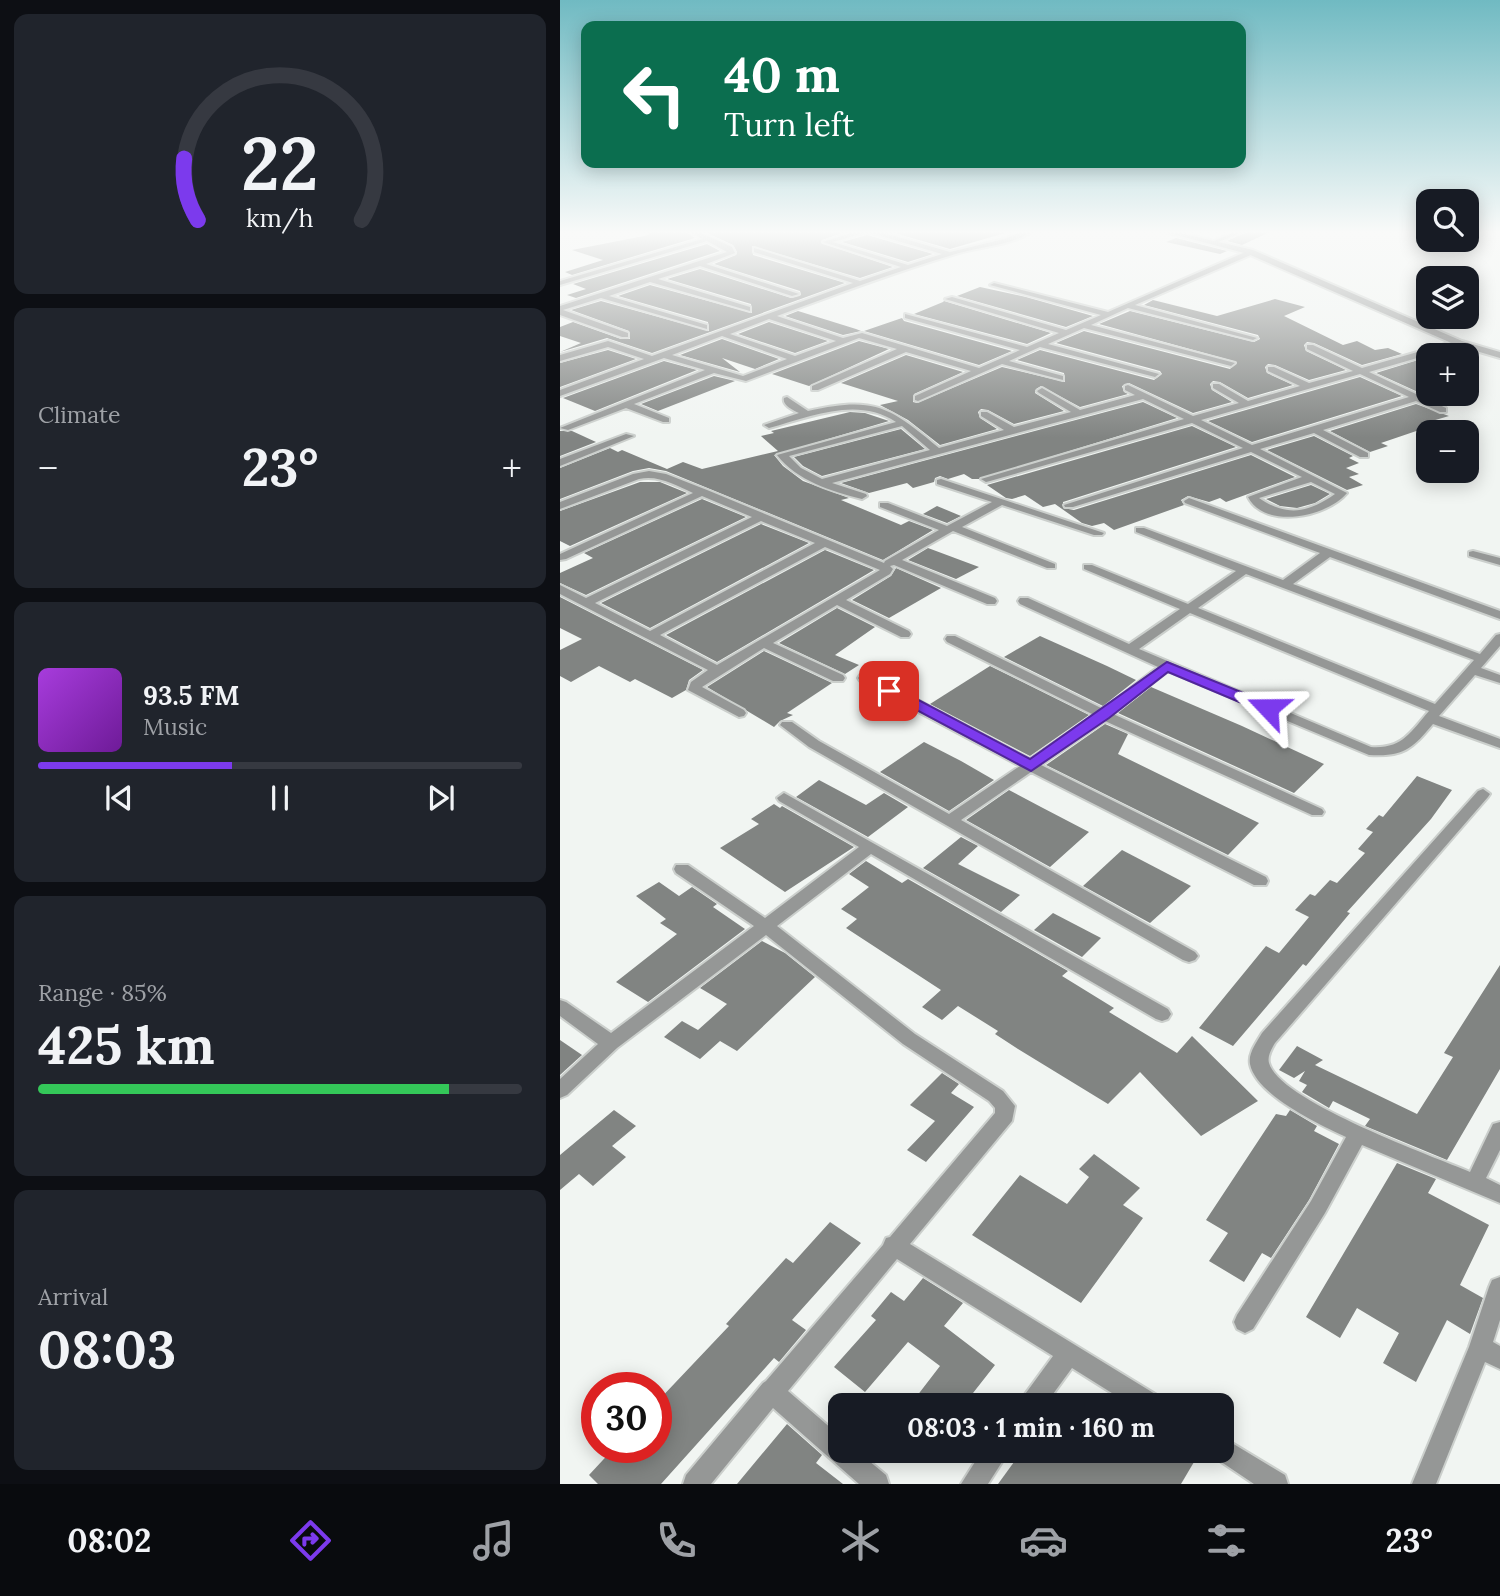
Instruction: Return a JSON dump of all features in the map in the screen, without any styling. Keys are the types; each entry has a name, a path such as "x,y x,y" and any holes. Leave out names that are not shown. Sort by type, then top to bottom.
{"street":[{"path":"560,311 593,299"},
{"path":"613,299 704,327"},
{"path":"715,299 747,309"},
{"path":"560,393 817,299"},
{"path":"950,299 1066,332"},
{"path":"1050,299 1108,314"},
{"path":"918,398 1143,299"},
{"path":"1359,299 1459,343"},
{"path":"1128,306 1253,338"},
{"path":"560,311 625,335"},
{"path":"908,316 1026,349"},
{"path":"771,317 841,340"},
{"path":"1082,325 1231,363"},
{"path":"723,334 794,359"},
{"path":"664,355 743,379 859,335 979,371"},
{"path":"1320,343 1310,347 1416,397"},
{"path":"560,358 587,348 612,344 652,359"},
{"path":"1037,344 1156,374"},
{"path":"815,388 905,349"},
{"path":"1479,349 1500,355"},
{"path":"986,479 1416,357"},
{"path":"999,361 1060,378"},
{"path":"1271,369 1309,387"},
{"path":"565,428 711,371"},
{"path":"1216,386 1249,405"},
{"path":"1128,388 1342,493 1341,496 1295,515 1276,512 1255,501 1253,496 1311,478"},
{"path":"1042,391 1079,413"},
{"path":"822,482 1142,396"},
{"path":"1069,505 1416,397"},
{"path":"787,400 807,414"},
{"path":"625,404 666,419"},
{"path":"1435,406 1443,410"},
{"path":"769,425 807,414 851,407 885,411 938,452"},
{"path":"984,414 1013,431"},
{"path":"862,496 822,482 788,463 782,455 902,423"},
{"path":"1316,430 1364,455"},
{"path":"560,463 629,436"},
{"path":"560,506 649,474 704,492 826,542 991,601"},
{"path":"941,482 1098,533"},
{"path":"561,557 704,492"},
{"path":"739,713 695,690 696,685 717,670 886,572 889,563 1000,501"},
{"path":"1189,501 1500,615"},
{"path":"884,505 1051,566"},
{"path":"587,602 762,516"},
{"path":"1140,530 1284,585 1477,665 1500,679"},
{"path":"650,635 826,542"},
{"path":"1284,585 1329,552"},
{"path":"1474,554 1500,562"},
{"path":"1088,567 1191,607 1500,744"},
{"path":"1130,649 1245,570"},
{"path":"560,589 717,670"},
{"path":"838,601 905,634"},
{"path":"1024,601 1167,666 1369,751 1387,752 1408,744 1500,638"},
{"path":"951,639 1104,715 1317,812"},
{"path":"766,644 838,678"},
{"path":"951,820 1104,715 1167,666"},
{"path":"865,678 1031,766 1260,881"},
{"path":"787,725 814,744 1189,956"},
{"path":"1483,794 1268,1038 1259,1056 1260,1067 1277,1090 1293,1102 1358,1134 1475,1181 1500,1194"},
{"path":"784,798 1162,1014"},
{"path":"560,1090 611,1043 870,847"},
{"path":"682,869 767,927 909,1039 996,1096 1005,1106 1005,1115 893,1245 695,1484"},
{"path":"560,1007 611,1043"},
{"path":"1475,1181 1500,1130"},
{"path":"1245,1322 1318,1207 1358,1134"},
{"path":"893,1245 1134,1393"},
{"path":"1424,1484 1490,1353 1500,1287"},
{"path":"1040,1393 1069,1353"},
{"path":"771,1391 877,1484"},
{"path":"1234,1458 1263,1480"},
{"path":"972,1484 988,1463"}],"building":[{"path":"629,299 702,299 752,313 751,304 735,299 800,299 652,353 607,338 560,352 581,343 560,336 560,327 573,322 621,339 630,339 629,331 571,310 601,301 709,331 708,322"},
{"path":"968,299 1034,299 1093,316 1066,327"},
{"path":"1276,299 1305,307 1284,316 1343,345 1357,341 1375,350 1388,348 1402,354 1362,365 1307,342 1304,345 1306,351 1346,370 1309,380 1268,364 1265,367 1267,373 1293,385 1248,398 1220,382 1213,381 1210,384 1212,390 1232,402 1193,413 1129,383 1122,386 1128,394 1080,407 1041,386 1035,393 1064,411 1014,424 981,409 978,412 980,418 997,429 940,445 908,420 880,405 898,401 841,383 906,355 963,372 914,394 913,402 917,403 1002,367 1065,382 1064,373 1017,360 1040,350 1154,380 1162,374 1160,371 1056,343 1084,331 1230,369 1237,362 1099,324 1130,311 1254,342 1260,339 1258,335 1144,305 1153,300 1217,316"},
{"path":"944,301 1051,333 1027,344 914,314"},
{"path":"798,311 861,331 843,335 785,316"},
{"path":"902,318 904,321 1012,351 979,365 864,331"},
{"path":"769,322 828,341 795,353 738,334"},
{"path":"722,339 779,359 755,369 722,358 740,372 680,355"},
{"path":"859,341 889,349 809,386 772,374"},
{"path":"608,350 636,359 560,387 560,363"},
{"path":"664,361 697,370 595,411 563,398"},
{"path":"1416,361 1416,391 1376,373"},
{"path":"714,376 735,381 658,411 641,404"},
{"path":"1360,377 1402,396 1252,442 1208,421"},
{"path":"1143,402 1177,418 979,479 972,479 964,474 948,479 940,476 935,478 934,482 913,488 907,483 869,493 841,483"},
{"path":"1416,404 1449,416 1435,420 1416,420 1416,431 1381,443 1388,446 1370,452 1330,431"},
{"path":"850,412 865,413 889,421 774,455 783,466 803,481 849,498 841,500 901,525 909,521 933,530 883,560 666,471 649,468 633,471 560,499 560,468 610,448 618,452 622,450 667,469 683,462 702,469 778,451 761,436 774,433 771,431"},
{"path":"1192,426 1236,447 1063,502 1063,508 1074,510 1251,455 1295,477 1226,502 1220,498 1209,502 1188,496 1181,500 1184,505 1114,530 1104,523 1092,526 1082,523 1055,504 1043,507 1025,495 1006,498 987,485"},
{"path":"901,429 925,449 822,476 803,466 794,457"},
{"path":"560,431 572,431 596,442 560,456"},
{"path":"1314,436 1353,456 1349,458 1359,463 1346,468 1359,474 1349,477 1363,485 1347,490 1267,450"},
{"path":"640,482 660,482 687,493 570,546 560,541 560,511"},
{"path":"1311,485 1330,494 1315,503 1297,508 1280,506 1266,499"},
{"path":"702,499 746,517 586,595 560,583 560,573 593,558 584,553"},
{"path":"937,506 961,516 947,523 923,514"},
{"path":"761,524 809,543 650,628 601,603"},
{"path":"928,548 979,567 956,579 908,560"},
{"path":"825,550 874,570 717,662 666,635"},
{"path":"896,568 941,588 889,618 852,600 891,576"},
{"path":"560,597 703,670 689,680 686,690 672,698 635,679 630,682 599,666 571,682 560,676 560,650 582,639 560,628"},
{"path":"837,608 875,627 835,655 859,665 845,674 779,643"},
{"path":"1040,636 1136,680 1103,706 1004,657"},
{"path":"764,651 832,683 787,713 793,715 774,727 707,687"},
{"path":"990,666 1089,715 1030,756 930,704"},
{"path":"1151,687 1324,764 1294,793 1118,713"},
{"path":"1105,724 1128,734 1118,754 1259,823 1228,855 1046,765"},
{"path":"924,742 994,780 949,811 880,772"},
{"path":"1417,776 1452,790 1431,819 1347,912 1350,913 1306,966 1303,964 1233,1046 1199,1028 1266,946 1279,953 1309,917 1295,910 1310,894 1315,896 1330,880 1337,883 1365,853 1358,849 1373,832 1366,829 1379,815 1383,817"},
{"path":"819,780 866,805 884,793 908,807 868,837 796,797"},
{"path":"1009,790 1089,832 1050,867 966,820"},
{"path":"774,804 854,847 785,892 720,848 759,824 751,819"},
{"path":"961,837 978,846 958,864 1020,895 1001,912 923,868"},
{"path":"1122,850 1191,886 1150,923 1083,886"},
{"path":"866,861 902,883 908,879 1068,971 1062,976 1114,1008 1109,1012 1177,1053 1192,1036 1258,1101 1201,1136 1140,1072 1108,1104 995,1034 998,1031 958,1006 942,1020 922,1007 941,990 846,928 857,919 841,909 869,887 849,874"},
{"path":"659,882 679,896 692,887 717,904 713,907 745,929 648,1002 616,982 677,934 660,923 666,919 636,896"},
{"path":"1053,913 1101,938 1082,957 1034,930"},
{"path":"762,941 785,953 815,977 737,1051 720,1041 700,1059 664,1037 682,1021 698,1030 727,1004 700,988"},
{"path":"1500,965 1500,1069 1447,1160 1365,1126 1370,1119 1333,1101 1329,1108 1302,1092 1307,1085 1299,1081 1305,1071 1294,1078 1279,1070 1297,1046 1323,1060 1315,1065 1417,1114 1453,1057 1444,1053"},
{"path":"560,1040 582,1055 560,1075"},
{"path":"942,1073 959,1084 951,1093 974,1107 926,1162 907,1150 935,1121 910,1105"},
{"path":"614,1110 636,1126 612,1146 626,1157 593,1186 579,1174 560,1190 560,1155"},
{"path":"1290,1110 1317,1126 1314,1131 1339,1144 1309,1200 1271,1258 1262,1253 1244,1282 1209,1261 1228,1233 1206,1220 1276,1114 1286,1116"},
{"path":"1094,1154 1140,1188 1123,1205 1143,1218 1081,1303 972,1235 1020,1175 1067,1204 1089,1177 1079,1169"},
{"path":"1397,1163 1436,1179 1428,1193 1489,1225 1460,1285 1483,1298 1470,1334 1447,1320 1416,1382 1383,1363 1399,1333 1357,1308 1340,1338 1306,1317"},
{"path":"830,1222 861,1243 792,1320 806,1330 779,1362 774,1358 661,1484 598,1484 589,1475 600,1463 672,1463 672,1386 729,1326 726,1324 786,1258 793,1263"},
{"path":"923,1278 963,1303 944,1326 995,1365 973,1393 919,1393 940,1366 908,1342 865,1392 834,1367 876,1320 871,1316 891,1292 904,1301"},
{"path":"787,1424 822,1455 816,1463 843,1484 737,1484"},
{"path":"1013,1463 1193,1463 1181,1484 998,1484"}],"route":[{"path":"889,691 1031,766 1104,715 1167,666 1268,708"}]}
